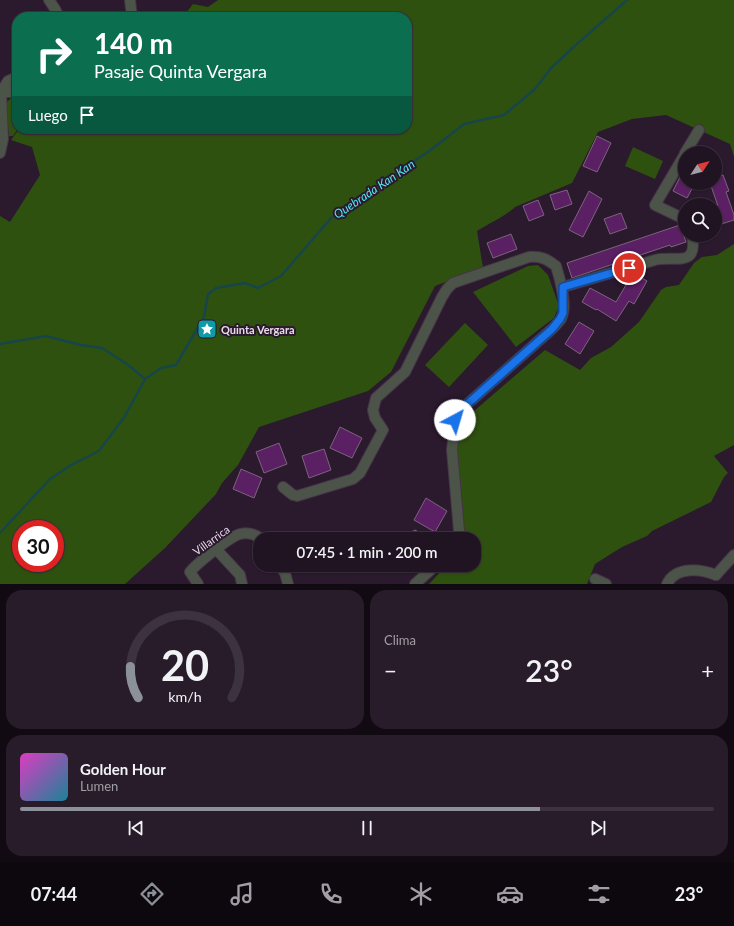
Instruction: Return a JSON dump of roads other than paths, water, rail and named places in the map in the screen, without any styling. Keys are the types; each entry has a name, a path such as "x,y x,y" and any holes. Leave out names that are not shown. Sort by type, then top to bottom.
{"street":[{"path":"49,0 56,12"},
{"path":"130,0 131,12"},
{"path":"0,153 3,138 1,92 8,81 12,79"},
{"path":"1,92 12,92"},
{"path":"689,146 699,130"},
{"path":"678,165 655,205 678,216"},
{"path":"563,287 655,260 668,258 680,260 687,258 692,251 692,242"},
{"path":"283,487 293,495 297,496 354,479 360,473 383,430 375,418 373,410 376,398 405,372 447,289 453,283 529,257 538,256 556,266 563,287 563,313 552,329 464,407 455,420 452,450 459,532"},
{"name":"Villarrica","path":"198,584 190,572 194,567 216,549 239,534 253,534"},
{"path":"216,549 240,575 242,584"},
{"path":"667,584 669,580 681,572 696,570 708,572 717,580 734,555"},
{"path":"283,572 288,584"},
{"path":"415,584 428,572"},
{"path":"595,579 606,584"}],"waterway":[{"name":"Quebrada Kan Kan","path":"0,533 50,479 71,465 99,451 125,416 145,379 161,368 176,365 204,317 208,294 216,288 245,283 258,288 281,276 331,218 432,149 464,124 504,115 535,89 551,68 627,0"},
{"path":"0,344 46,336 81,345 102,348 127,364 145,379"}],"place":[{"name":"Quinta Vergara","path":"207,329"}]}
